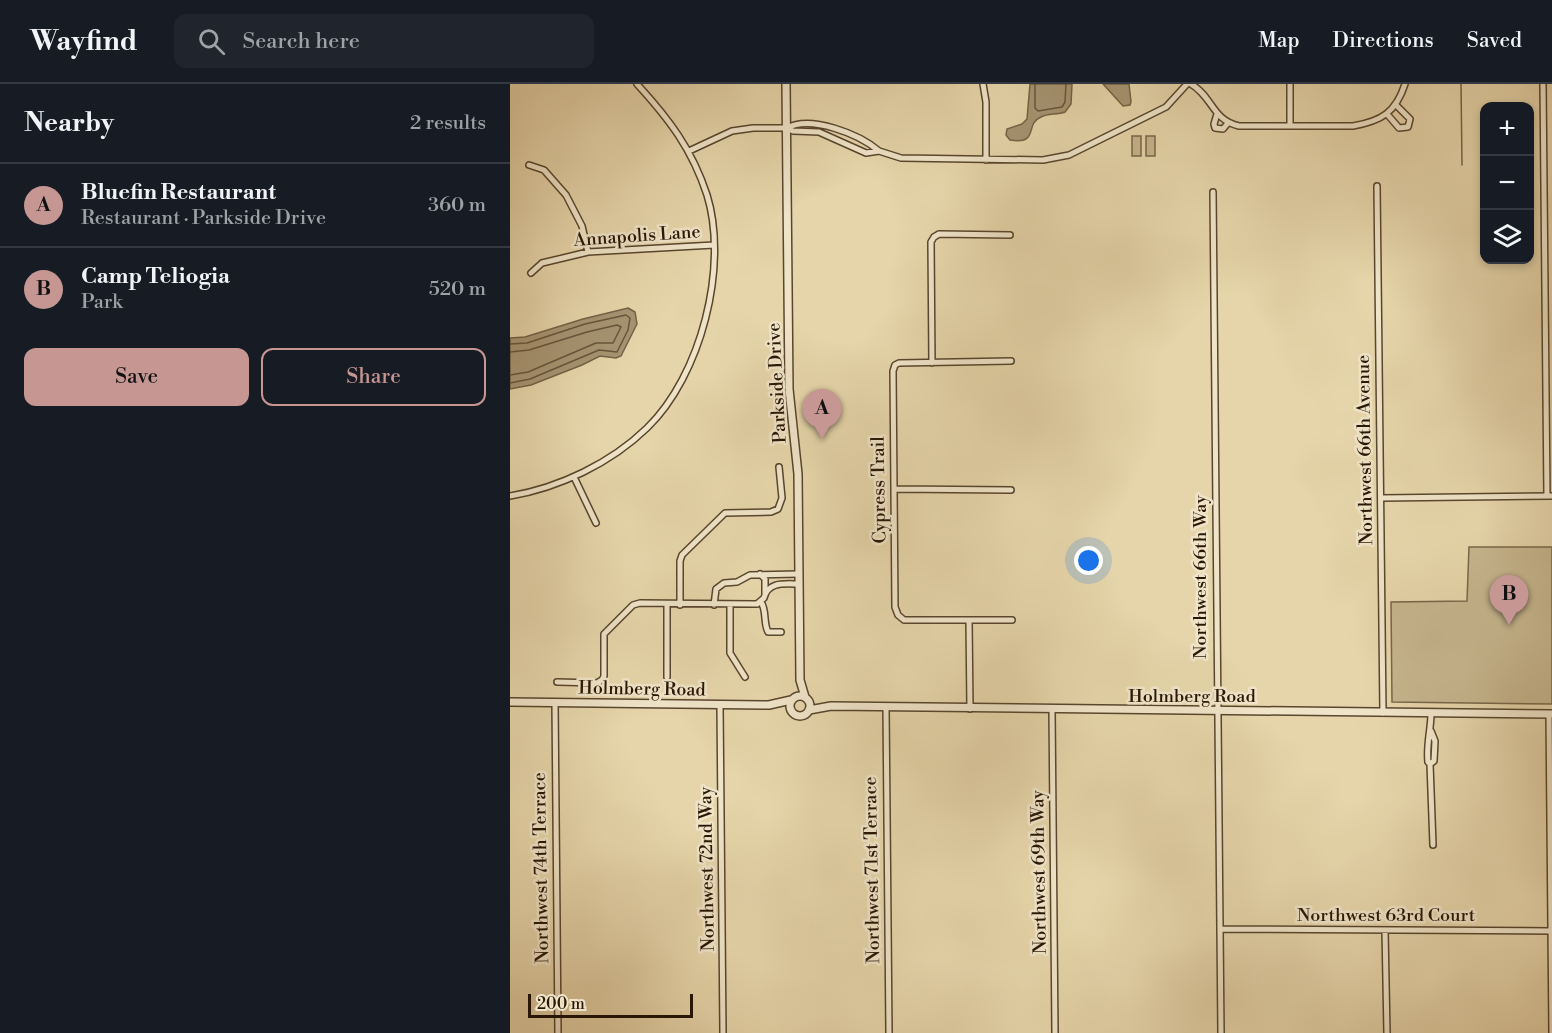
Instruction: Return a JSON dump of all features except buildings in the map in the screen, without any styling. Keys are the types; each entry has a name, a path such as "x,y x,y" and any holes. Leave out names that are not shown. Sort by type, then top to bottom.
{"street":[{"path":"510,496 542,489 574,477 633,441 648,427 675,391 686,370 705,321 714,272 714,245 708,197 689,151 672,123 637,84"},
{"name":"Parkside Drive","path":"786,84 789,389 798,474 800,680 806,698"},
{"path":"983,84 986,102 986,160"},
{"path":"787,128 795,123 815,124 844,132 879,151 901,158 1043,160 1069,155 1146,118 1166,106 1189,84 1205,95 1217,114 1228,123 1239,126 1353,126 1365,124 1392,110 1405,84"},
{"path":"1290,84 1290,126"},
{"path":"1381,498 1549,496 1543,84"},
{"path":"1217,114 1215,128 1222,129 1228,123"},
{"path":"689,151 732,131 753,128 787,128 819,132 866,153 879,151"},
{"path":"842,141 844,132"},
{"path":"858,149 862,140"},
{"path":"529,165 544,170 566,195 582,226 588,252"},
{"name":"Northwest 66th Avenue","path":"1377,186 1383,713"},
{"name":"Northwest 66th Way","path":"1212,192 1221,1033"},
{"path":"1010,235 939,234 931,242 932,363 1011,361"},
{"name":"Annapolis Lane","path":"531,273 542,263 588,252 714,245"},
{"name":"Cypress Trail","path":"932,363 899,363 895,365 893,371 895,607 897,615 904,620 969,620"},
{"path":"680,604 680,561 686,549 725,513 771,512 778,509 782,498 779,467"},
{"path":"574,477 596,523"},
{"path":"895,489 1011,490"},
{"path":"714,605 714,593 720,585 737,582 750,574 799,574"},
{"path":"760,574 765,579 765,593"},
{"path":"557,682 597,683 602,680 604,676 604,634 633,605 757,604 772,586 799,584"},
{"path":"761,602 765,608 768,632 781,632"},
{"path":"667,605 667,676"},
{"path":"730,605 730,652 745,676"},
{"path":"970,709 969,620 1012,620"},
{"name":"Parkside Drive","path":"792,699 800,680"},
{"path":"799,695 806,698 810,704 809,710 802,716 790,711 789,705 792,699 799,695"},
{"name":"Holmberg Road","path":"806,698 831,706"},
{"name":"Holmberg Road","path":"510,702 774,705 792,699"},
{"name":"Northwest 74th Terrace","path":"555,702 558,1033"},
{"name":"Northwest 72nd Way","path":"720,705 723,1033"},
{"name":"Holmberg Road","path":"774,705 790,711"},
{"name":"Holmberg Road","path":"809,710 831,706 1550,714"},
{"name":"Northwest 71st Terrace","path":"886,707 889,1033"},
{"name":"Northwest 69th Way","path":"1052,710 1055,1033"},
{"path":"1431,713 1431,729 1427,741 1433,845"},
{"path":"1550,714 1552,1033"},
{"name":"Northwest 63rd Court","path":"1220,929 1551,931"},
{"path":"1386,930 1387,1033"}],"shaded area":[{"path":"1132,136 1141,136 1141,156 1132,156"},
{"path":"1146,136 1155,136 1155,156 1146,156"},
{"path":"1469,547 1552,547 1552,704 1392,702 1391,602 1467,601"}],"water":[{"path":"1030,84 1072,84 1071,104 1065,112 1036,120 1029,137 1025,140 1010,140 1006,135 1007,129 1022,124 1027,119"},
{"path":"1103,84 1129,84 1130,105 1123,106"},
{"path":"628,308 635,312 637,324 621,356 616,358 600,356 531,385 510,389 510,338 525,337"}],"waterway":[{"path":"1461,84 1462,165"}],"place":[{"name":"Bluefin Restaurant","path":"822,439"},
{"name":"Camp Teliogia","path":"1509,625"}]}
